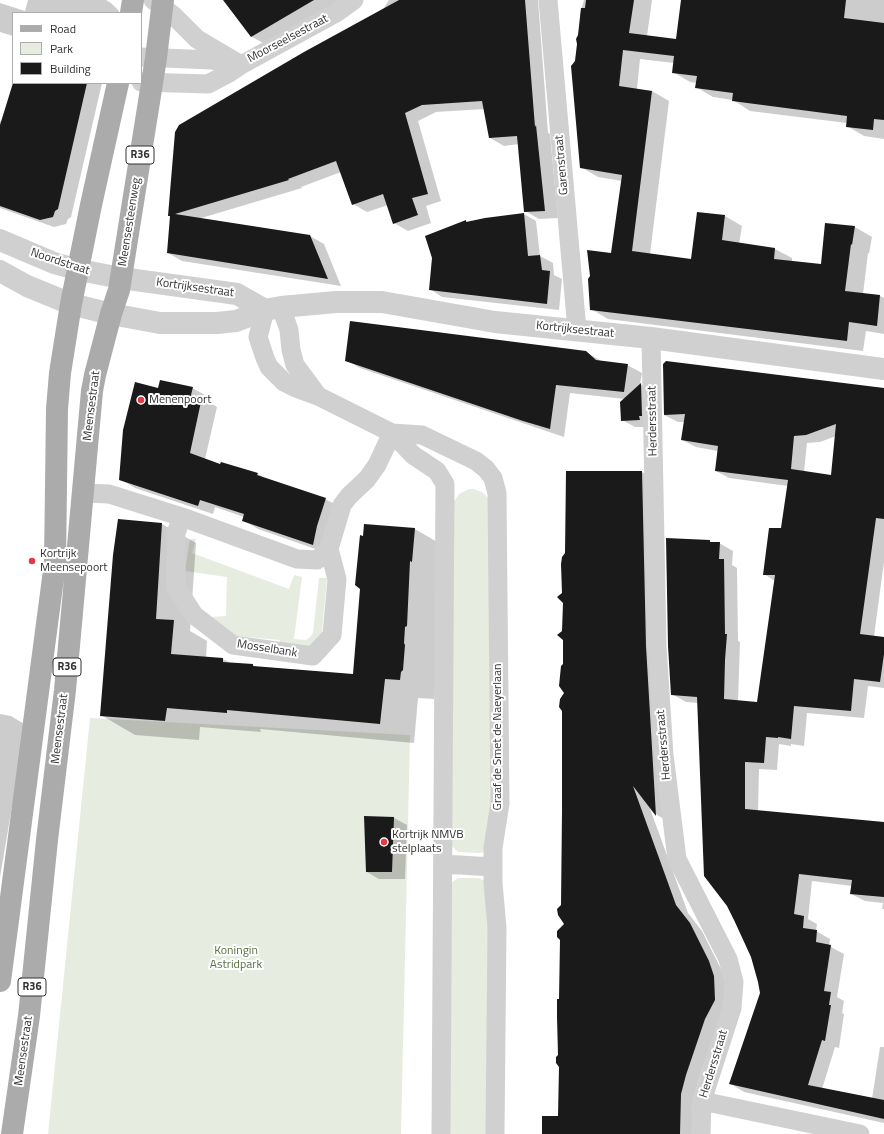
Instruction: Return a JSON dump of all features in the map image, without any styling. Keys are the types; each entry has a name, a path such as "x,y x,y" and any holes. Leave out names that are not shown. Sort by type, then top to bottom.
{"main road":[{"path":"131,12 133,0"},
{"name":"Meensesteenweg","path":"121,278 148,57 159,2"},
{"name":"R36","path":"0,981 55,563 57,409 60,373 71,304 118,84"},
{"name":"Meensestraat","path":"12,1134 28,1016 65,690 93,386 111,314 120,290 121,278"}],"street":[{"name":"Moorseelsestraat","path":"146,82 208,84 229,74 240,65 336,13 354,0"},
{"name":"Garenstraat","path":"548,0 577,330"},
{"name":"Moorseelsestraat","path":"159,2 196,39 240,65"},
{"name":"Moorseelsestraat","path":"148,57 212,60 240,65"},
{"name":"Noordstraat","path":"0,240 54,262 79,270 121,278"},
{"path":"0,271 27,286 71,304 111,314"},
{"name":"Kortrijksestraat","path":"121,278 237,294 273,308"},
{"name":"Kortrijksestraat","path":"111,314 160,323 210,324 236,321 273,308 336,302 382,302 495,322 651,338 884,369"},
{"name":"Graaf de Smet de Naeyerlaan","path":"318,396 295,365 291,350 289,330 273,308 258,337 269,367 284,382 318,396 392,433 413,455 437,471 445,484 441,1134"},
{"name":"Herdersstraat","path":"651,338 656,646 664,755 677,859 728,959 734,982 732,1008 702,1101 701,1134"},
{"path":"83,493 109,494 182,518 297,560 318,560 329,549 342,505 367,479 377,465 392,433"},
{"name":"Graaf de Smet de Naeyerlaan","path":"392,433 422,434 476,461 486,469 493,478 497,493 500,803 493,848 493,883 497,928 495,1134"},
{"name":"Mosselbank","path":"182,518 176,533 176,587 194,615 233,645 313,656 332,635 337,580 329,549"},
{"path":"443,864 493,867"},
{"path":"702,1101 860,1134"}],"green space":[{"path":"469,489 482,492 490,500 491,839 484,852 479,853 458,852 452,846 453,503 459,494"},
{"path":"190,539 196,539 192,553 289,589 294,575 302,577 294,639 306,640 313,633 319,578 327,578 322,632 308,649 280,647 280,640 225,635 210,617 226,616 227,577 185,571"},
{"name":"Koningin Astridpark","path":"90,718 410,735 401,1134 48,1134"},
{"path":"458,878 479,878 487,882 490,887 488,1134 447,1134 451,883"}],"building":[{"path":"223,0 314,0 251,37"},
{"path":"399,0 525,0 535,127 536,125 545,211 524,212 517,136 489,138 482,101 422,105 405,113 428,194 412,198 418,215 393,224 383,194 352,205 336,161 288,179 289,180 175,214 310,235 328,279 167,253 170,216 168,216 175,132 179,125 304,52"},
{"path":"586,0 634,0 629,33 676,39 681,0 846,0 844,18 884,23 884,120 874,119 873,130 846,127 847,116 732,101 733,93 695,88 697,76 672,73 674,56 623,50 619,86 652,91 632,251 691,259 697,212 725,215 722,240 775,248 774,259 821,264 825,223 855,226 852,245 851,244 845,291 880,295 877,326 849,322 847,341 590,310 588,279 590,276 587,250 611,253 622,175 580,168 571,66 575,61 577,44 576,39 578,35 581,8 585,8"},
{"path":"13,84 87,84 58,209 55,211 53,217 40,220 0,206 0,125"},
{"path":"524,213 528,256 540,255 542,270 550,271 547,304 429,290 432,258 425,236 466,220 466,222"},
{"path":"350,321 586,351 596,360 628,364 624,392 556,385 550,429 345,361"},
{"path":"666,361 884,388 884,519 876,518 860,634 884,637 884,654 880,682 854,679 851,711 794,706 791,739 766,737 764,763 745,762 745,809 884,822 884,897 850,894 852,880 799,874 794,914 804,916 803,928 817,930 816,942 831,945 824,991 831,992 829,1005 831,1005 825,1041 822,1040 808,1085 884,1100 884,1119 729,1084 760,993 751,957 734,920 727,906 704,876 697,697 671,695 668,646 666,538 710,540 710,542 720,542 719,559 724,559 725,634 727,634 724,699 757,702 775,575 763,575 769,528 781,528 788,480 715,471 718,446 681,440 685,414 664,415 663,364","holes":["836,424 831,475 791,469 794,436 806,435"]},
{"path":"160,380 193,387 191,395 202,397 190,453 220,464 221,462 258,473 257,475 326,498 317,526 313,545 242,521 244,514 200,500 198,506 119,480 123,430 135,382 158,388"},
{"path":"641,383 642,416 639,416 640,420 621,421 620,402"},
{"path":"566,471 642,471 646,646 656,816 633,786 676,905 690,923 709,961 714,976 715,1000 705,1019 681,1094 680,1134 542,1134 542,1116 558,1116 559,1067 556,1063 556,1057 558,1055 557,999 559,999 560,940 557,937 557,931 564,924 558,915 557,909 561,905 562,812 562,711 559,707 560,699 564,693 559,686 561,666 563,664 563,640 557,635 562,631 563,603 557,597 562,593 561,564 562,557 565,553"},
{"path":"118,519 162,523 156,619 174,620 171,654 223,658 223,662 253,664 253,666 353,674 360,589 355,585 360,535 363,536 364,524 415,528 412,562 410,561 403,670 401,672 400,680 385,679 380,724 227,710 227,713 167,708 165,721 100,716 113,555"},
{"path":"364,816 394,817 392,872 366,872"}],"place":[{"name":"Menenpoort","path":"141,400"},
{"name":"Kortrijk Meensepoort","path":"32,561"},
{"name":"Kortrijk NMVB stelplaats","path":"384,842"}]}
